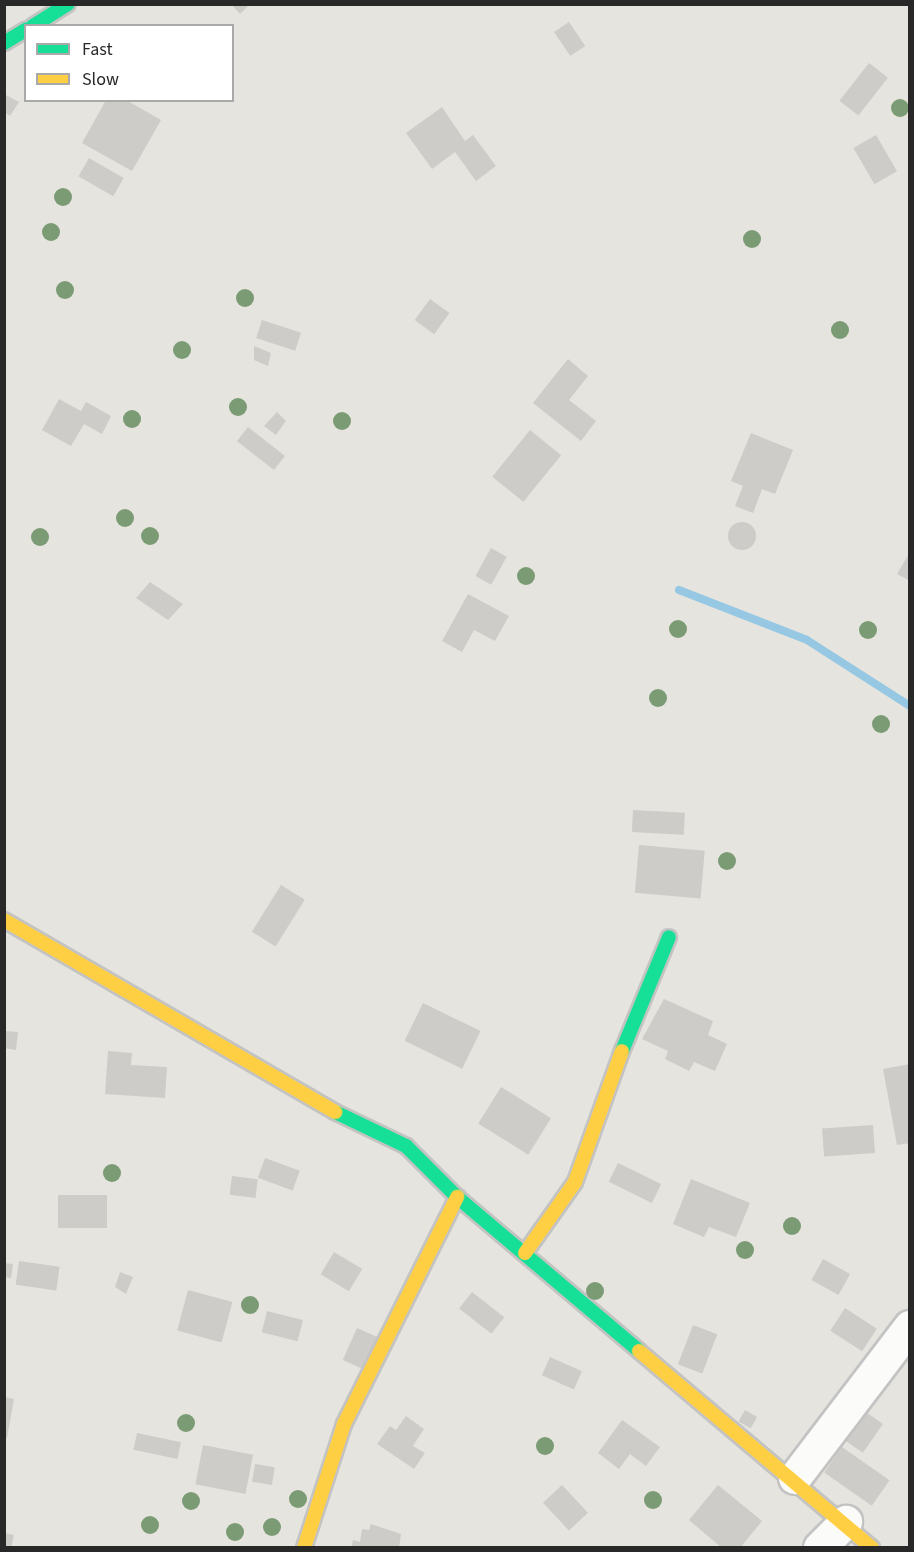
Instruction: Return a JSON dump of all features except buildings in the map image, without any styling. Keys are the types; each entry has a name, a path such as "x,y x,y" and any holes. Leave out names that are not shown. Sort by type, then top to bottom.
{"street":[{"path":"36,24 68,4"},
{"path":"4,42 24,31"},
{"path":"4,920 345,1118 406,1146 457,1197 795,1478 872,1548"},
{"path":"525,1253 575,1182 627,1037 669,937"},
{"path":"304,1548 344,1424 457,1197"},
{"path":"795,1478 909,1327"},
{"path":"820,1548 846,1522"}],"waterway":[{"path":"679,590 807,640 910,706"}],"traffic: fast":[{"path":"36,24 68,4"},
{"path":"4,43 24,31"},
{"path":"622,1051 669,937"},
{"path":"335,1112 406,1146 457,1197 639,1351"}],"traffic: slow":[{"path":"4,920 335,1112"},
{"path":"525,1253 575,1182 622,1051"},
{"path":"304,1548 344,1424 457,1197"},
{"path":"639,1351 872,1548"}]}
